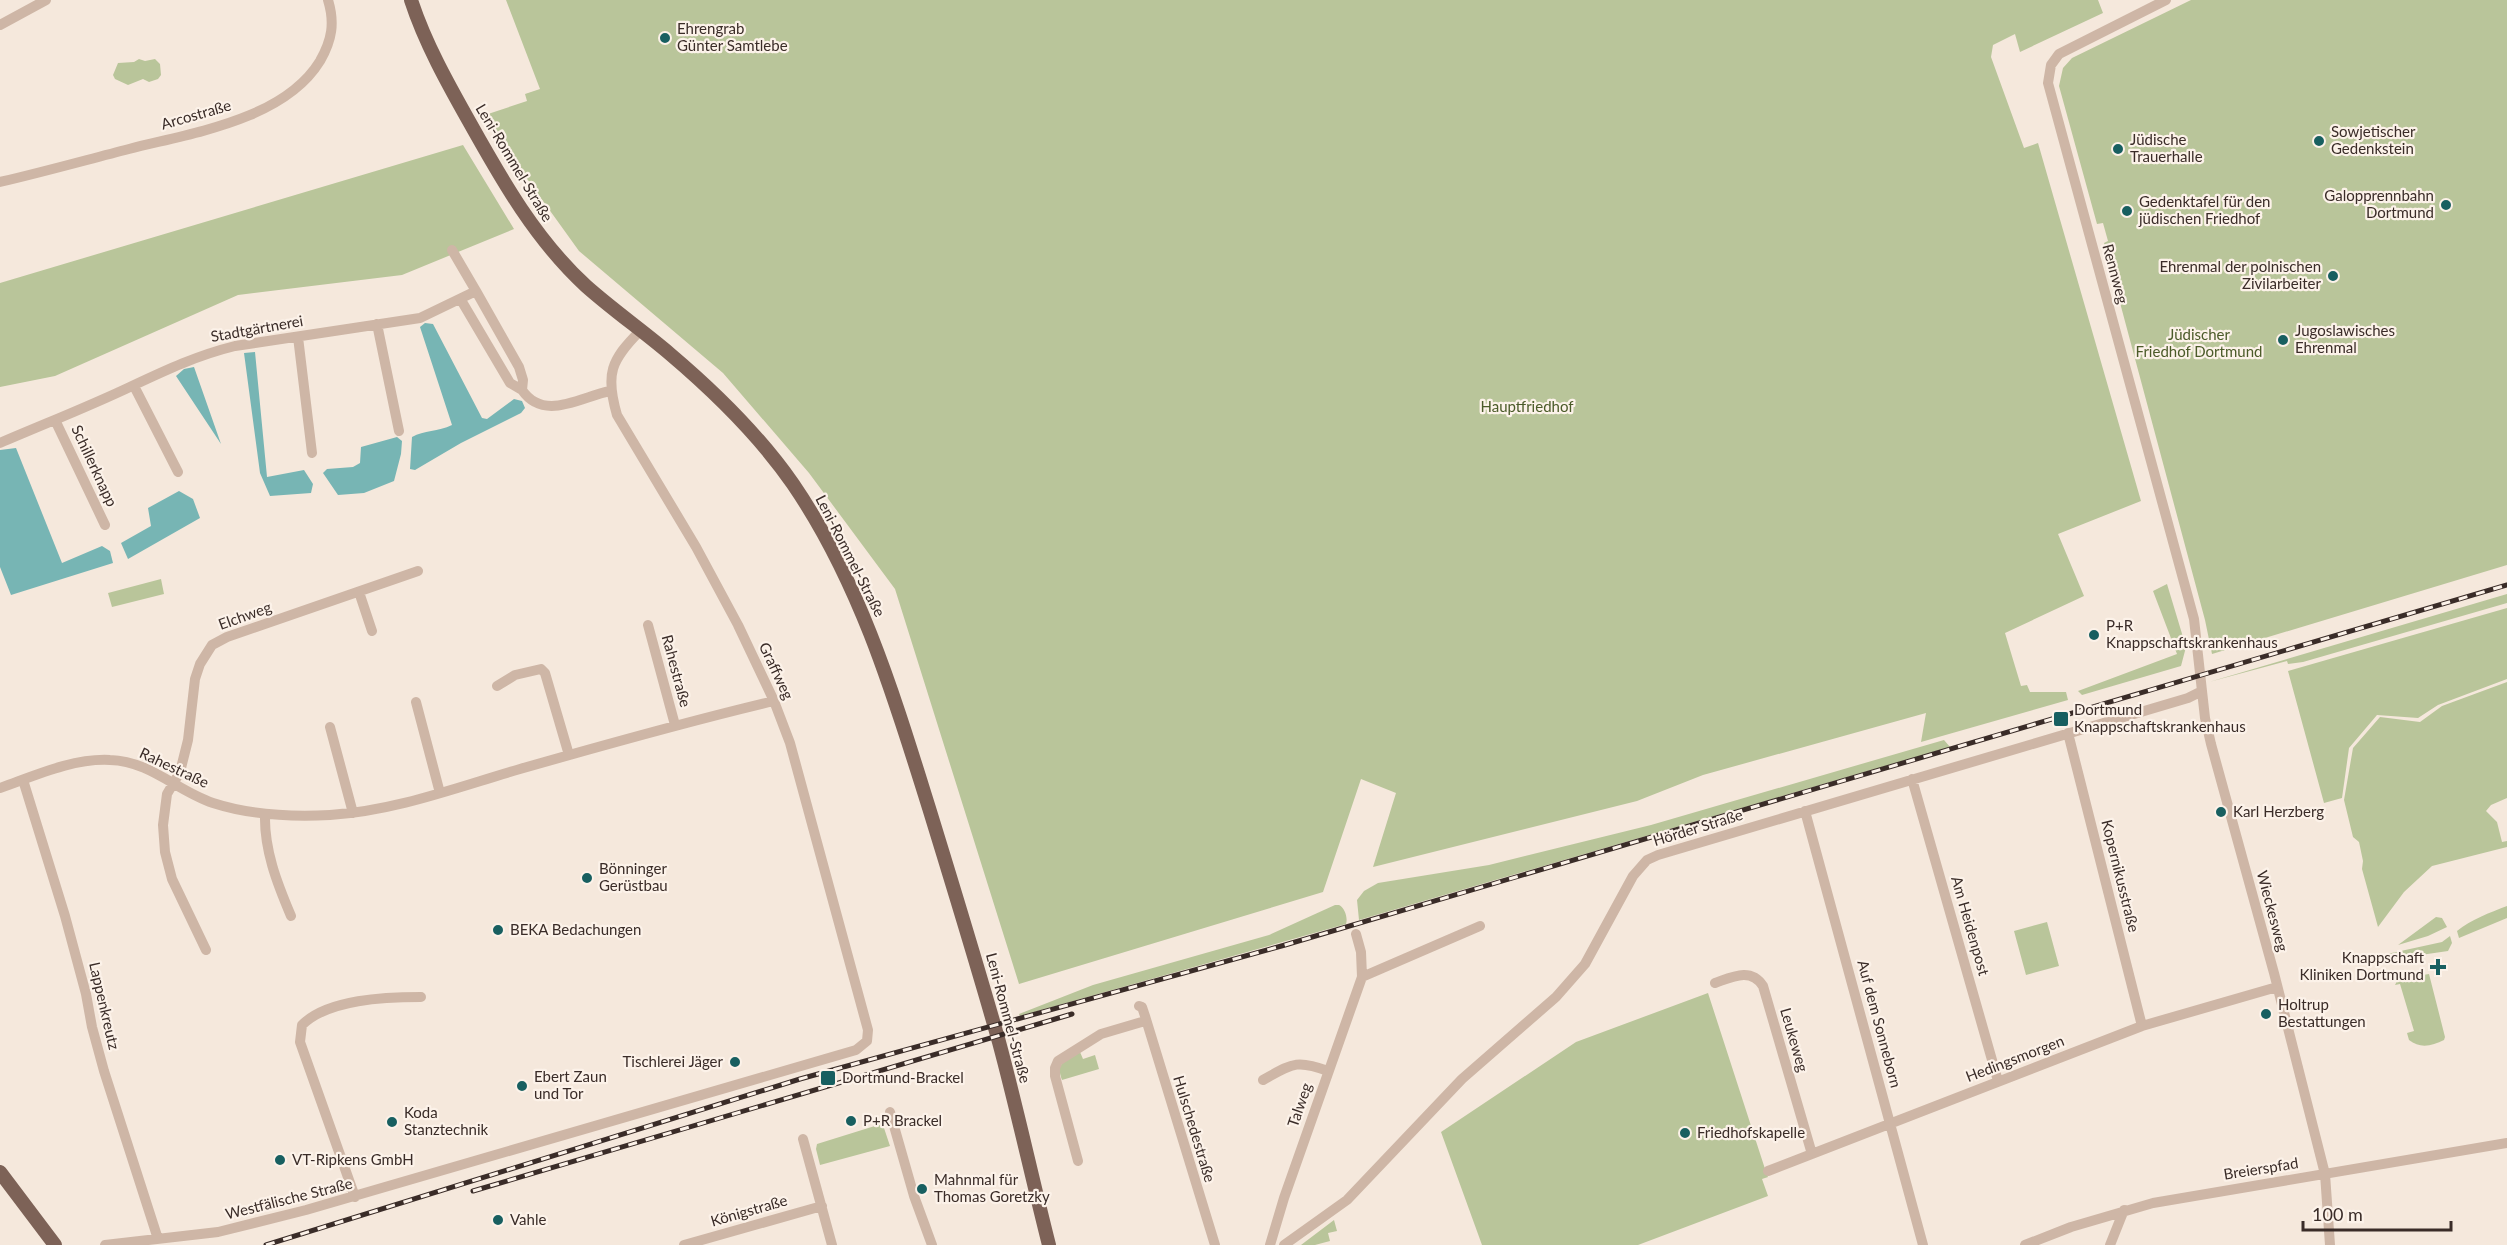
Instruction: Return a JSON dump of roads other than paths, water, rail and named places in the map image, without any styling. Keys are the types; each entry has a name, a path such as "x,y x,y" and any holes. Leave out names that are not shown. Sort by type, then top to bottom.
{"main road":[{"name":"Leni-Rommel-Straße","path":"411,0 447,81 489,160 541,237 571,272 726,403 792,483 822,531 868,626 906,734 1002,1052 1049,1245"},
{"path":"0,1172 55,1245"}],"street":[{"path":"0,25 46,0"},
{"name":"Arcostraße","path":"0,182 222,125 273,104 298,87 314,69 328,47 332,34 332,15 328,0"},
{"name":"Rennweg","path":"2166,0 2059,54 2051,65 2048,83 2194,620 2202,691"},
{"path":"452,250 519,367 523,380 522,390"},
{"name":"Stadtgärtnerei","path":"0,443 209,352 420,318 476,291"},
{"path":"461,300 510,383 522,390 535,403 549,408 610,391"},
{"path":"377,324 399,431"},
{"name":"Graffweg","path":"640,331 624,347 614,362 610,391 617,415 691,537 738,625 774,701 790,742 868,1030 867,1041 856,1050"},
{"path":"298,337 312,453"},
{"path":"134,386 178,472"},
{"name":"Schillerknapp","path":"56,420 105,525"},
{"name":"Elchweg","path":"206,950 172,879 165,852 162,825 167,794 180,772 188,740 195,679 201,660 212,645 227,637 418,571"},
{"path":"359,592 372,631"},
{"name":"Rahestraße","path":"648,625 675,725"},
{"path":"497,686 515,675 541,669 545,673 569,755"},
{"name":"Hörder Straße","path":"1284,1245 1347,1200 1462,1079 1556,997 1585,964 1640,867 1658,855 2188,698 2202,691"},
{"name":"Wieckesweg","path":"2202,691 2211,744 2325,1174 2330,1245"},
{"name":"Rahestraße","path":"0,788 90,761 112,760 140,765 213,803 265,814 353,813 440,793 675,725 774,701"},
{"path":"416,702 440,793"},
{"path":"330,727 353,813"},
{"name":"Kopernikusstraße","path":"2068,733 2142,1026"},
{"name":"Am Heidenpost","path":"1912,779 1998,1081"},
{"name":"Lappenkreutz","path":"23,780 65,916 104,1071 158,1239"},
{"name":"Auf dem Sonneborn","path":"1805,811 1923,1245"},
{"path":"265,814 270,860 291,916"},
{"path":"1362,976 1480,926"},
{"name":"Talweg","path":"1270,1245 1284,1198 1362,976 1361,951 1356,934"},
{"name":"Leukeweg","path":"1715,983 1746,974 1759,980 1763,986 1812,1154"},
{"name":"Hedingsmorgen","path":"1768,1171 2142,1026 2277,987"},
{"path":"355,1197 300,1042 302,1024 311,1015 358,1001 421,997"},
{"name":"Hulschedestraße","path":"1139,1006 1142,1007 1215,1245"},
{"path":"1078,1161 1055,1076 1058,1061 1101,1034 1146,1021"},
{"name":"Westfälische Straße","path":"105,1245 218,1232 355,1197 856,1050"},
{"path":"1263,1080 1282,1069 1305,1063 1328,1071"},
{"path":"891,1112 914,1196 932,1245"},
{"path":"803,1139 832,1245"},
{"name":"Breierspfad","path":"2025,1245 2124,1210 2507,1143"},
{"name":"Königstraße","path":"684,1245 713,1241 822,1206"},
{"path":"2110,1245 2124,1210"}],"water":[{"path":"425,323 433,324 482,418 487,419 514,399 522,401 525,408 521,413 461,443 415,470 410,469 412,437 452,425 420,327"},
{"path":"255,352 267,477 304,470 313,484 311,493 270,496 260,473 244,353"},
{"path":"194,367 221,444 176,376 184,369"},
{"path":"397,437 402,441 394,481 364,493 338,495 323,473 327,469 353,467 360,463 361,447"},
{"path":"16,448 62,563 102,546 110,551 113,563 11,595 0,567 0,450"},
{"path":"179,491 193,499 200,518 128,559 121,543 151,526 148,508"}],"railway":[{"path":"266,1245 800,1079 1285,945 2507,585"},
{"path":"473,1191 1072,1014"}],"place":[{"name":"Ehrengrab Günter Samtlebe","path":"665,38"},
{"name":"Sowjetischer Gedenkstein","path":"2319,141"},
{"name":"Jüdische Trauerhalle","path":"2118,149"},
{"name":"Galopprennbahn Dortmund","path":"2446,205"},
{"name":"Gedenktafel für den jüdischen Friedhof","path":"2127,211"},
{"name":"Ehrenmal der polnischen Zivilarbeiter","path":"2333,276"},
{"name":"Jugoslawisches Ehrenmal","path":"2283,340"},
{"name":"P+R Knappschaftskrankenhaus","path":"2094,635"},
{"name":"Dortmund Knappschaftskrankenhaus","path":"2061,719"},
{"name":"Karl Herzberg","path":"2221,812"},
{"name":"Bönninger Gerüstbau","path":"587,878"},
{"name":"BEKA Bedachungen","path":"498,930"},
{"name":"Knappschaft Kliniken Dortmund","path":"2438,967"},
{"name":"Holtrup Bestattungen","path":"2266,1014"},
{"name":"Tischlerei Jäger","path":"735,1062"},
{"name":"Dortmund-Brackel","path":"828,1078"},
{"name":"Ebert Zaun und Tor","path":"522,1086"},
{"name":"P+R Brackel","path":"851,1121"},
{"name":"Koda Stanztechnik","path":"392,1122"},
{"name":"Friedhofskapelle","path":"1685,1133"},
{"name":"VT-Ripkens GmbH","path":"280,1160"},
{"name":"Mahnmal für Thomas Goretzky","path":"922,1189"},
{"name":"Vahle","path":"498,1220"}],"park label":[{"name":"Jüdischer Friedhof Dortmund","path":"2199,344"},
{"name":"Hauptfriedhof","path":"1527,407"}]}
